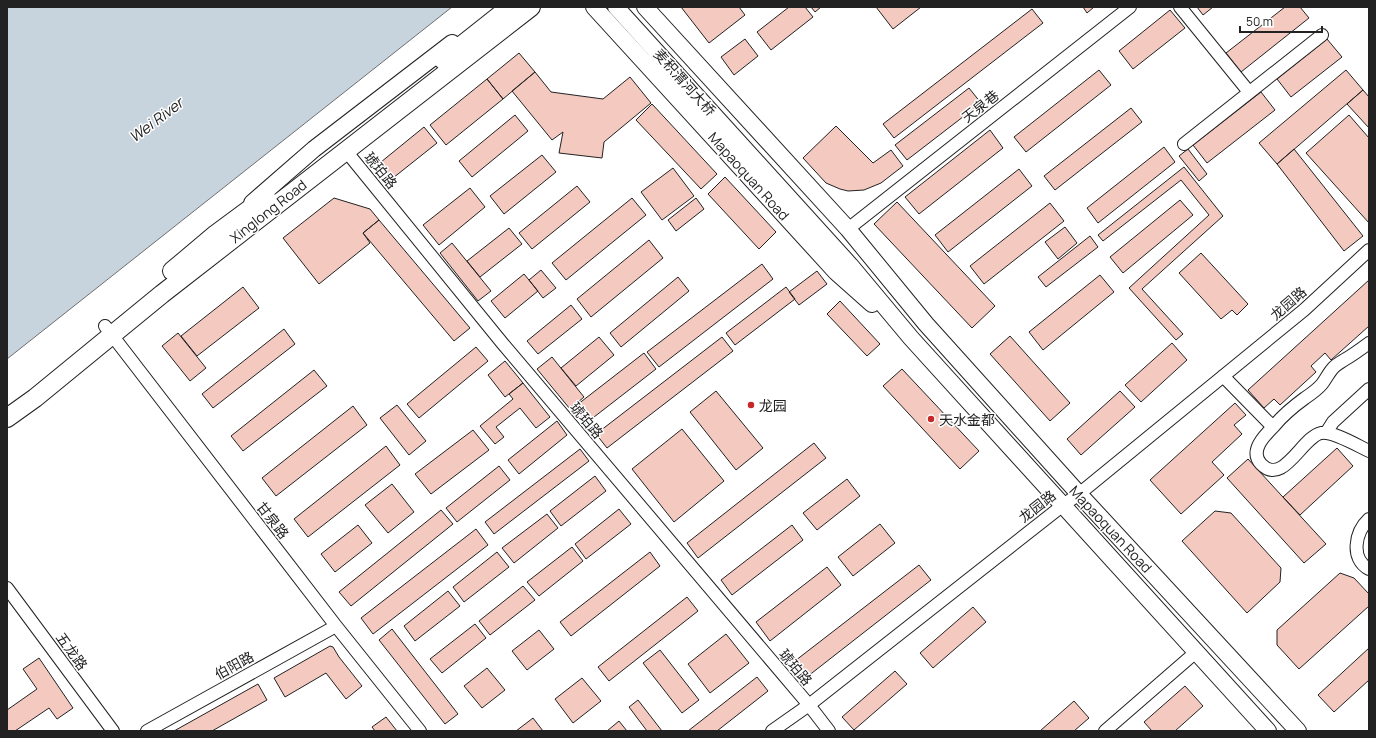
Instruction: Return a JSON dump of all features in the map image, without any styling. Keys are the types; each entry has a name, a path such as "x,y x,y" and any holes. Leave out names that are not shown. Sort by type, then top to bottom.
{"highway":[{"name":"Xinglong Road","path":"7,418 35,398 216,234 320,157 510,7"},
{"name":"Xinglong Road","path":"7,404 174,284 531,7"}],"main road":[{"path":"216,234 314,149 499,7"},
{"name":"Mapaoquan Road","path":"594,7 836,272 910,338"},
{"name":"麦积渭河大桥","path":"616,7 854,262"},
{"name":"麦积渭河大桥","path":"628,7 854,262"},
{"name":"Mapaoquan Road","path":"645,7 848,229 926,324 1079,494 1298,731"},
{"name":"Mapaoquan Road","path":"854,262 910,338 1268,731"},
{"name":"Mapaoquan Road","path":"854,262 926,324"}],"street":[{"name":"天泉巷","path":"848,229 1130,7"},
{"path":"1180,7 1249,92"},
{"path":"1184,144 1322,35"},
{"name":"琥珀路","path":"346,151 503,344 809,705 829,731"},
{"name":"龙园路","path":"772,731 809,705 1079,494 1304,310 1369,250"},
{"name":"甘泉路","path":"108,331 336,626 420,731"},
{"path":"1369,343 1334,367 1321,385 1273,426 1258,445 1256,450 1258,460 1261,464 1274,470 1287,464 1311,438 1321,433 1335,435 1369,451"},
{"path":"1223,376 1273,426"},
{"path":"1326,433 1333,422 1369,389"},
{"path":"1369,519 1365,522 1359,534 1357,548 1361,563 1369,569"},
{"name":"五龙路","path":"7,588 113,731"},
{"name":"伯阳路","path":"147,731 336,626"},
{"path":"1105,731 1196,652"}],"water":[{"name":"Wei River","path":"7,7 452,7 7,359"}],"building":[{"path":"681,7 739,7 745,15 709,43"},
{"path":"789,7 805,7 813,17 771,50 757,32"},
{"path":"811,7 821,7 815,12"},
{"path":"876,7 921,7 893,29"},
{"path":"1083,7 1094,7 1087,13"},
{"path":"1197,7 1213,7 1203,15"},
{"path":"1285,7 1300,7 1309,18 1241,72 1226,53"},
{"path":"1032,9 1043,23 894,138 883,124"},
{"path":"1170,10 1185,28 1133,69 1119,51"},
{"path":"745,39 758,56 734,75 721,57"},
{"path":"1327,39 1342,57 1291,97 1277,79"},
{"path":"519,53 535,72 503,99 487,79"},
{"path":"1099,70 1111,85 1026,152 1014,137"},
{"path":"1346,70 1363,90 1277,164 1259,143"},
{"path":"535,72 551,92 603,99 630,77 651,103 604,142 602,158 559,153 563,132 552,140 512,91"},
{"path":"487,79 503,99 446,145 430,125"},
{"path":"969,88 981,103 907,160 895,145"},
{"path":"1363,90 1369,97 1369,128 1347,104"},
{"path":"1261,92 1275,110 1207,163 1193,145"},
{"path":"652,104 717,174 701,189 636,120"},
{"path":"1131,108 1142,122 1055,190 1044,176"},
{"path":"515,115 528,131 472,177 459,161"},
{"path":"1349,115 1369,138 1369,223 1306,153"},
{"path":"836,126 873,163 891,150 903,166 881,183 864,190 848,191 826,183 803,158"},
{"path":"424,127 437,143 393,178 381,162"},
{"path":"990,130 1003,148 919,214 905,197"},
{"path":"1164,147 1175,162 1098,223 1087,208"},
{"path":"1188,149 1207,174 1199,181 1179,156"},
{"path":"1294,149 1363,236 1344,251 1277,164"},
{"path":"542,155 556,172 504,214 490,196"},
{"path":"1184,167 1223,216 1142,289 1183,334 1176,340 1129,288 1209,215 1181,180 1103,241 1098,235"},
{"path":"673,168 694,196 662,220 641,192"},
{"path":"1019,169 1032,186 948,252 935,235"},
{"path":"725,177 776,232 759,249 708,194"},
{"path":"577,186 590,202 532,249 519,233"},
{"path":"470,188 485,207 439,245 423,225"},
{"path":"334,198 370,209 379,220 363,233 370,243 319,284 283,238"},
{"path":"632,198 646,215 566,280 552,263"},
{"path":"696,198 704,209 676,231 668,220"},
{"path":"1180,200 1193,215 1123,273 1110,257"},
{"path":"897,202 995,306 972,328 874,224"},
{"path":"1050,203 1064,221 984,284 970,266"},
{"path":"379,220 470,328 454,341 363,233"},
{"path":"1065,227 1077,243 1058,259 1045,242"},
{"path":"509,228 522,244 480,277 467,261"},
{"path":"1090,236 1098,247 1046,287 1038,277"},
{"path":"649,240 663,258 591,317 577,299"},
{"path":"452,243 491,291 478,301 440,253"},
{"path":"1201,253 1248,304 1237,315 1232,310 1221,319 1179,273"},
{"path":"762,264 773,279 659,367 647,352"},
{"path":"541,270 556,288 543,298 529,280"},
{"path":"817,271 827,284 799,305 789,292"},
{"path":"524,274 538,291 505,318 491,301"},
{"path":"1100,275 1114,292 1043,350 1029,332"},
{"path":"678,277 689,291 621,347 610,333"},
{"path":"1369,280 1369,326 1331,360 1325,353 1311,366 1316,372 1280,405 1274,399 1264,408 1248,390"},
{"path":"243,287 259,308 197,356 181,336"},
{"path":"786,287 795,299 735,345 726,333"},
{"path":"840,301 880,344 867,356 827,314"},
{"path":"571,305 582,319 538,354 527,341"},
{"path":"284,329 295,344 213,408 202,394"},
{"path":"178,333 206,368 190,381 162,346"},
{"path":"1010,336 1070,403 1050,421 990,354"},
{"path":"599,337 614,355 576,386 561,368"},
{"path":"722,337 733,351 607,448 596,434"},
{"path":"1172,343 1187,360 1141,402 1125,385"},
{"path":"476,347 488,361 419,418 407,404"},
{"path":"644,353 656,369 585,424 573,408"},
{"path":"552,357 584,397 570,409 537,369"},
{"path":"505,361 523,383 505,397 488,375"},
{"name":"天水金都","path":"902,369 979,451 960,469 883,386"},
{"path":"314,370 327,386 243,451 231,436"},
{"path":"523,383 550,417 536,428 520,408 496,427 504,437 495,444 480,426 513,399 509,394"},
{"path":"716,391 763,448 736,470 690,412"},
{"path":"1120,391 1135,407 1081,455 1067,439"},
{"path":"1235,403 1246,415 1234,425 1242,434 1212,462 1224,475 1181,514 1150,480"},
{"path":"397,405 426,441 409,455 380,418"},
{"path":"353,406 367,425 276,496 262,478"},
{"path":"557,421 567,435 519,474 508,460"},
{"path":"682,429 724,481 674,522 632,469"},
{"path":"473,430 489,450 431,494 415,474"},
{"path":"814,443 826,458 698,558 687,543"},
{"path":"386,446 400,465 308,537 294,519"},
{"path":"1337,448 1353,466 1300,515 1283,497"},
{"path":"580,449 589,461 494,534 485,522"},
{"path":"1248,459 1326,544 1304,563 1227,478"},
{"path":"499,466 510,480 457,522 446,508"},
{"path":"595,476 606,491 561,526 550,511"},
{"path":"847,479 860,496 817,530 803,513"},
{"path":"392,484 414,512 388,533 365,505"},
{"path":"619,509 631,524 586,559 575,544"},
{"path":"441,510 453,524 351,606 339,592"},
{"path":"1215,511 1231,513 1281,568 1280,582 1247,613 1182,541"},
{"path":"547,514 558,528 514,563 502,548"},
{"path":"880,524 895,543 853,576 838,557"},
{"path":"358,525 372,543 335,572 321,554"},
{"path":"792,525 803,540 732,595 721,580"},
{"path":"476,529 488,545 373,634 361,618"},
{"path":"572,547 583,561 539,596 527,582"},
{"path":"497,552 509,567 464,602 453,587"},
{"path":"650,552 660,566 571,636 560,622"},
{"path":"919,565 931,580 803,680 791,664"},
{"path":"827,567 841,585 770,641 756,622"},
{"path":"1340,573 1354,578 1369,594 1369,606 1299,669 1277,645 1277,630"},
{"path":"523,586 535,600 490,635 479,621"},
{"path":"448,591 460,606 415,641 404,626"},
{"path":"687,597 698,611 609,681 598,667"},
{"path":"973,607 986,622 933,668 920,653"},
{"path":"475,624 486,638 442,673 430,659"},
{"path":"392,629 458,714 445,724 379,640"},
{"path":"539,630 554,649 527,670 512,651"},
{"path":"726,634 749,663 710,693 688,664"},
{"path":"330,646 333,647 362,686 346,699 326,673 285,697 274,678"},
{"path":"1369,648 1369,680 1334,712 1318,695"},
{"path":"660,650 699,700 682,713 643,663"},
{"path":"39,658 73,708 57,719 49,708 15,731 7,731 7,710 37,689 23,669"},
{"path":"487,668 505,690 482,708 464,686"},
{"path":"895,671 907,684 854,730 842,717"},
{"path":"757,677 768,691 717,731 688,731"},
{"path":"582,678 601,701 573,723 555,699"},
{"path":"258,684 267,700 212,731 174,731"},
{"path":"1185,686 1203,706 1175,731 1152,731 1144,722"},
{"path":"638,700 662,731 647,731 629,707"},
{"path":"1074,701 1089,718 1074,731 1040,731"},
{"path":"386,717 397,731 375,731 372,727"},
{"path":"533,718 543,731 516,731"},
{"path":"619,721 627,731 607,731"}],"place":[{"name":"龙园","path":"751,405"},
{"name":"天水金都","path":"931,419"}]}
